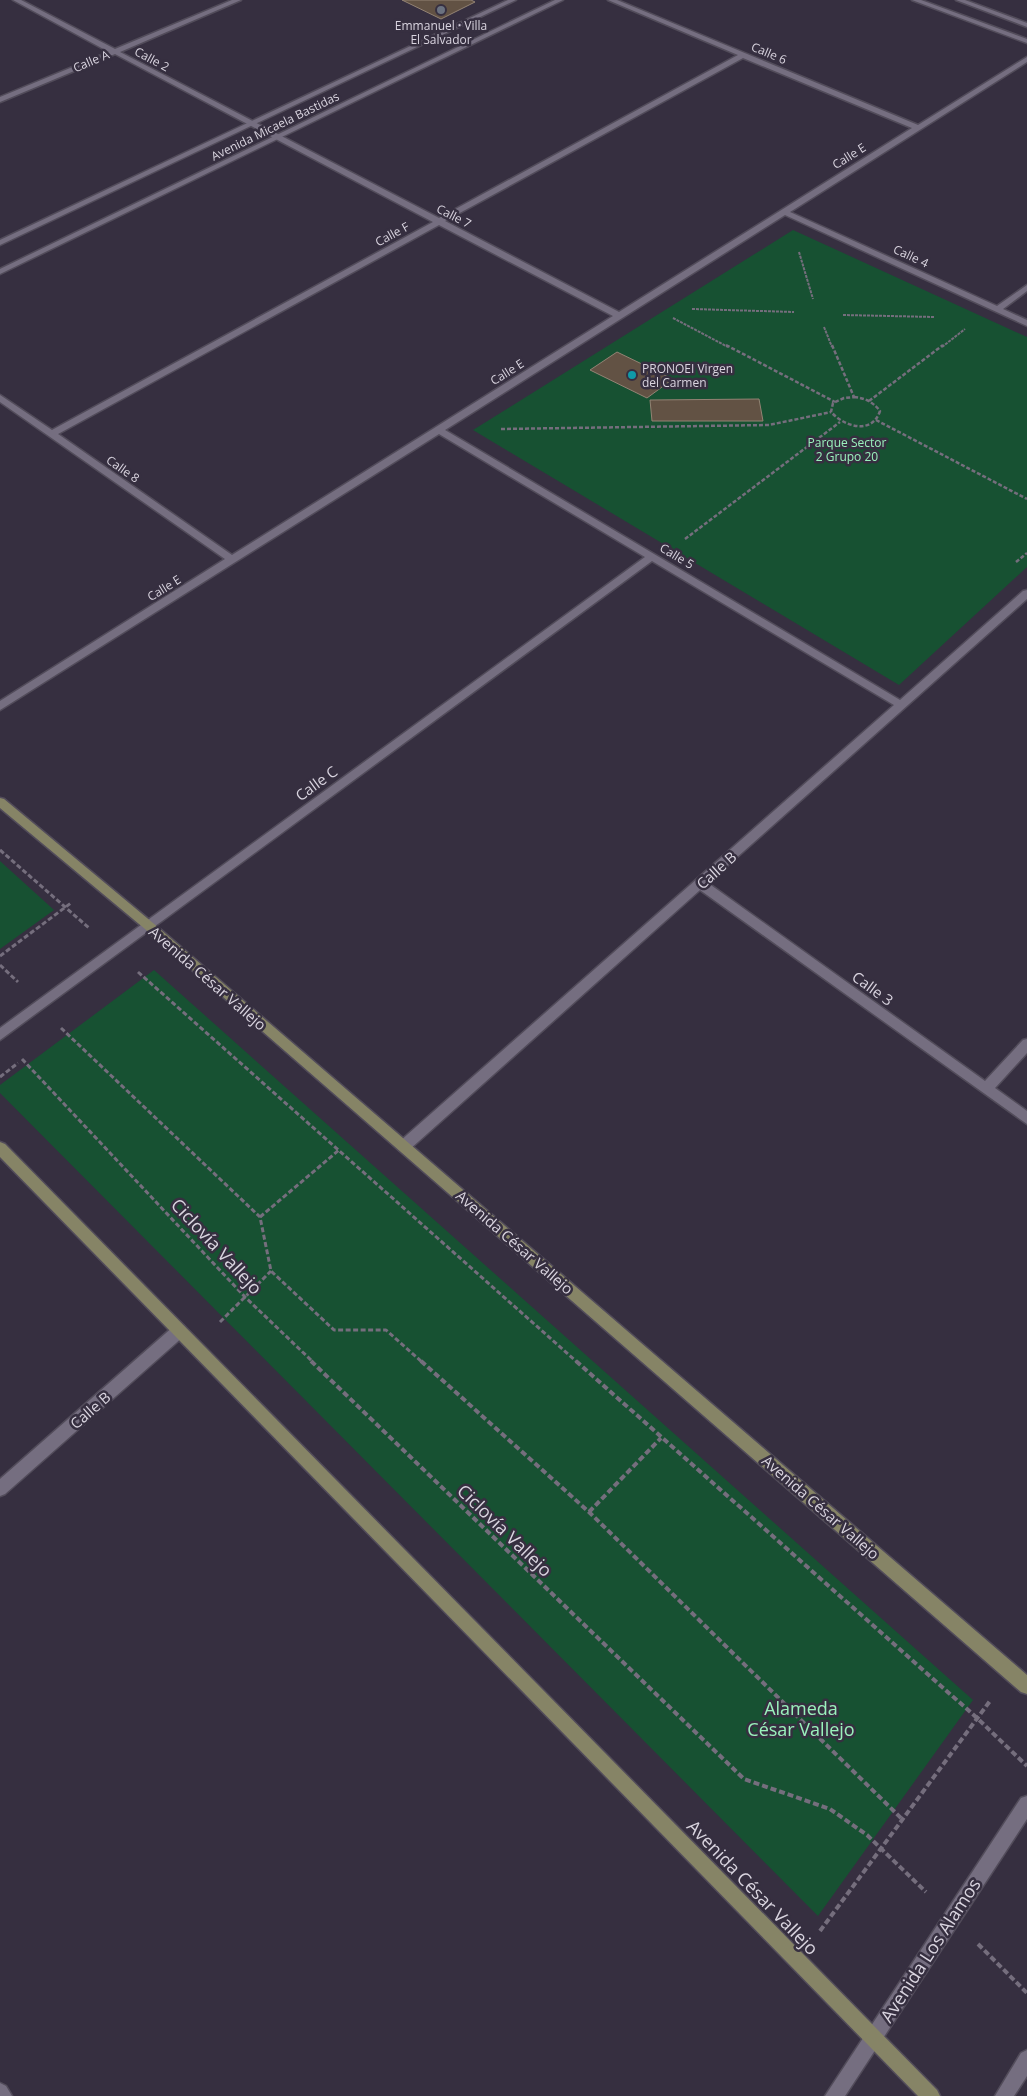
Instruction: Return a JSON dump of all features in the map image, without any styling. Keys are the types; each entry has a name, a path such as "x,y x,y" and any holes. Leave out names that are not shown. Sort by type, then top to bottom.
{"main road":[{"name":"Avenida César Vallejo","path":"0,802 149,926 1027,1686"},
{"name":"Avenida César Vallejo","path":"0,1148 931,2096"}],"street":[{"name":"Calle 2","path":"16,0 277,137"},
{"name":"Calle A","path":"0,100 238,0"},
{"name":"Avenida Micaela Bastidas","path":"0,243 513,0"},
{"name":"Avenida Micaela Bastidas","path":"0,272 560,0"},
{"name":"Calle 6","path":"611,0 918,128"},
{"path":"915,0 1027,41"},
{"path":"959,0 1027,25"},
{"name":"Calle F","path":"52,434 743,55"},
{"name":"Calle E","path":"0,706 1027,59"},
{"name":"Calle 7","path":"277,137 620,316"},
{"name":"Calle 4","path":"785,212 1027,323"},
{"path":"996,308 1027,288"},
{"name":"Calle 8","path":"0,398 232,560"},
{"name":"Calle 5","path":"439,430 901,705"},
{"name":"Calle C","path":"0,1035 655,558"},
{"name":"Calle B","path":"404,1146 1027,593"},
{"name":"Calle 3","path":"700,884 1027,1118"},
{"path":"986,1089 1027,1044"},
{"name":"Calle B","path":"0,1490 179,1331"},
{"name":"Avenida Los Alamos","path":"834,2096 1027,1804"},
{"path":"1004,2096 1027,2059"},
{"path":"0,2092 3,2096"}],"path":[{"path":"642,302 835,402"},
{"path":"663,313 671,308 794,312"},
{"path":"869,401 981,317 996,308"},
{"path":"843,315 981,317"},
{"path":"824,327 854,397"},
{"path":"854,397 869,401 880,411 876,420 864,426 847,425 840,422 831,412 835,402 844,398 854,397"},
{"path":"439,430 768,425 831,412"},
{"path":"876,420 1027,499"},
{"path":"655,558 840,422"},
{"path":"1012,566 1027,553"},
{"path":"0,850 977,1718 1027,1766"},
{"path":"0,956 98,884"},
{"path":"63,1030 260,1217 271,1271 334,1330 386,1330 589,1512 903,1820"},
{"name":"Ciclovía Vallejo","path":"17,1054 245,1297 744,1779 830,1809 867,1834 1027,1993"},
{"path":"260,1217 339,1150"},
{"path":"195,1346 271,1271"},
{"path":"589,1512 661,1438"},
{"path":"797,1961 1012,1672"}],"green space":[{"name":"Parque Sector 2 Grupo 20","path":"793,230 1027,337 1027,567 899,685 473,430"},
{"path":"0,861 54,910 0,949"},
{"name":"Alameda César Vallejo","path":"154,970 973,1700 818,1916 0,1093 0,1085"}],"building":[{"name":"Emmanuel · Villa El Salvador","path":"402,0 471,0 475,2 441,19"},
{"name":"PRONOEI Virgen del Carmen","path":"617,352 673,379 647,398 590,370"},
{"path":"759,399 763,421 652,421 650,400"}],"place":[{"name":"Emmanuel · Villa El Salvador","path":"441,10"},
{"name":"PRONOEI Virgen del Carmen","path":"632,375"}]}
